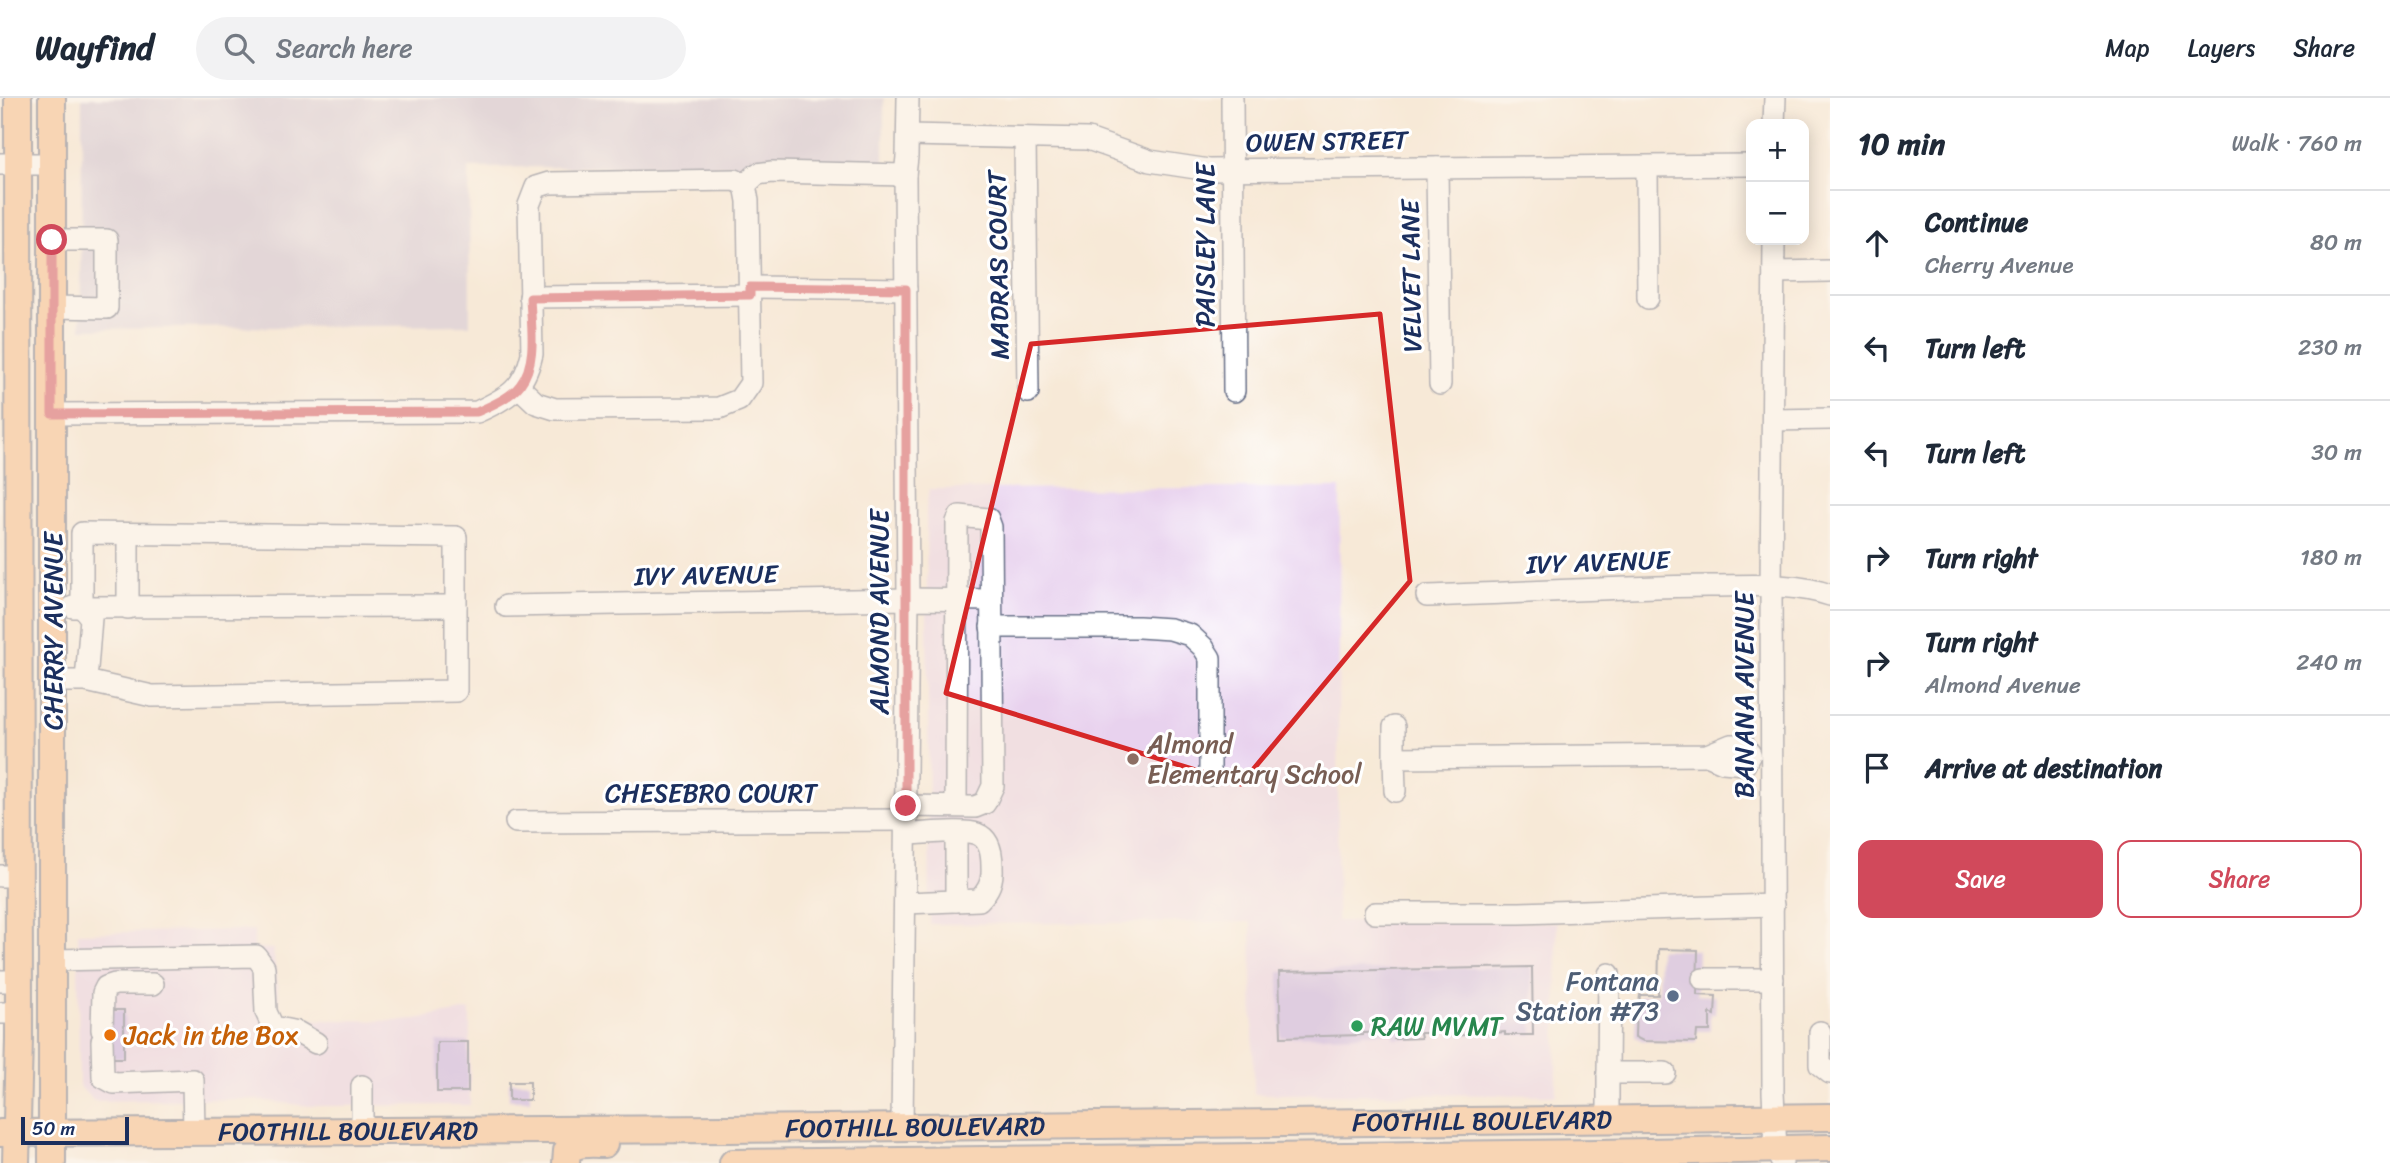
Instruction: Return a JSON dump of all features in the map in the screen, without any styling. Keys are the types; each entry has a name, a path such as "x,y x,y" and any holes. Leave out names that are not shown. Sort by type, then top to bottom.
{"main road":[{"name":"CHERRY AVENUE","path":"16,1163 9,1133 9,876 18,274 9,164 18,98"},
{"name":"CHERRY AVENUE","path":"52,98 52,1163"},
{"path":"18,274 31,299 35,318 36,404 43,411 52,414"},
{"name":"FOOTHILL BOULEVARD","path":"9,1133 722,1129 1830,1117"},
{"path":"566,1163 567,1151 579,1144 684,1143 722,1129"},
{"name":"FOOTHILL BOULEVARD","path":"733,1163 1776,1158 1830,1147"}],"street":[{"name":"ALMOND AVENUE","path":"902,1126 908,599 905,175 908,98"},
{"name":"PAISLEY LANE","path":"1232,98 1234,391"},
{"path":"1774,98 1774,119"},
{"name":"OWEN STREET","path":"908,135 1088,139 1150,161 1209,170 1746,165"},
{"name":"MADRAS COURT","path":"1025,138 1028,392"},
{"path":"9,164 52,164"},
{"path":"1647,167 1648,298"},
{"name":"VELVET LANE","path":"1437,168 1440,384"},
{"path":"745,185 757,174 772,172 905,175"},
{"path":"52,414 477,412 501,401 519,387 528,372 532,354 529,205 536,187 549,183 735,180 745,185"},
{"path":"519,387 536,403 555,409 719,408 739,400 751,383 748,201 745,185"},
{"path":"52,240 107,240 107,308 52,307"},
{"name":"BANANA AVENUE","path":"1774,245 1771,586 1773,1117 1776,1158"},
{"path":"1774,272 1830,271"},
{"path":"530,298 906,289"},
{"path":"1773,420 1830,419"},
{"path":"906,820 956,806 975,807 985,803 993,786 991,527 988,519 972,516 960,516 957,522 956,806"},
{"path":"53,681 86,681 152,696 456,691 456,537 82,534 82,607 91,618 86,681"},
{"path":"128,534 128,608"},
{"name":"IVY AVENUE","path":"1427,596 1633,587 1827,588"},
{"name":"IVY AVENUE","path":"506,606 992,600"},
{"path":"53,606 456,606"},
{"path":"992,627 1139,627 1170,629 1191,635 1210,658 1210,775"},
{"path":"1394,727 1395,791"},
{"path":"1394,758 1772,754"},
{"path":"906,820 956,833 976,834 988,842 992,856 992,876 988,892 979,900 906,903"},
{"name":"CHESEBRO COURT","path":"516,822 906,820"},
{"path":"956,833 956,901"},
{"path":"1376,913 1520,913 1773,905"},
{"path":"52,960 256,956 264,967 266,1012 273,1027 297,1032 316,1042"},
{"path":"1608,1119 1609,974"},
{"path":"1703,979 1773,979"},
{"path":"153,984 115,984 106,987 103,993 103,1077 114,1083 193,1080 194,1132"},
{"path":"1820,1032 1820,1065 1830,1073"},
{"path":"1608,1073 1665,1073"},
{"path":"362,1086 362,1131"}],"highlighted area":[{"path":"1380,314 1410,581 1241,784 946,693 1031,344"}],"shaded area":[{"path":"82,98 884,98 884,164 469,168 470,325 81,329"},
{"name":"Almond Elementary School","path":"1340,488 1337,921 1557,922 1556,1095 1254,1094 1251,922 930,924 926,508 929,489"},
{"path":"254,930 254,948 273,949 281,1019 403,1021 470,1010 470,1105 309,1106 248,1099 94,1101 79,1086 78,933"}],"building":[{"name":"Fontana Station #73","path":"1659,949 1698,950 1697,995 1716,996 1715,1015 1710,1013 1710,1031 1697,1031 1696,1042 1643,1041 1635,1037 1636,1003 1639,1003 1640,995 1658,995"},
{"path":"1532,967 1533,1035 1505,1035 1505,1032 1452,1036 1452,1033 1420,1033 1421,1038 1394,1039 1394,1032 1281,1037 1279,972"},
{"name":"Jack in the Box","path":"107,1010 124,1010 124,1058 109,1058"},
{"path":"437,1042 468,1042 468,1092 437,1092"},
{"path":"509,1082 530,1082 530,1100 509,1100"}],"place":[{"name":"Almond Elementary School","path":"1133,759"},
{"name":"Fontana Station #73","path":"1673,996"},
{"name":"RAW MVMT","path":"1357,1026"},
{"name":"Jack in the Box","path":"110,1035"}],"route":[{"path":"52,240 52,414 477,412 501,401 519,387 528,372 532,354 530,298 750,295 750,287 906,289 906,806"}]}
